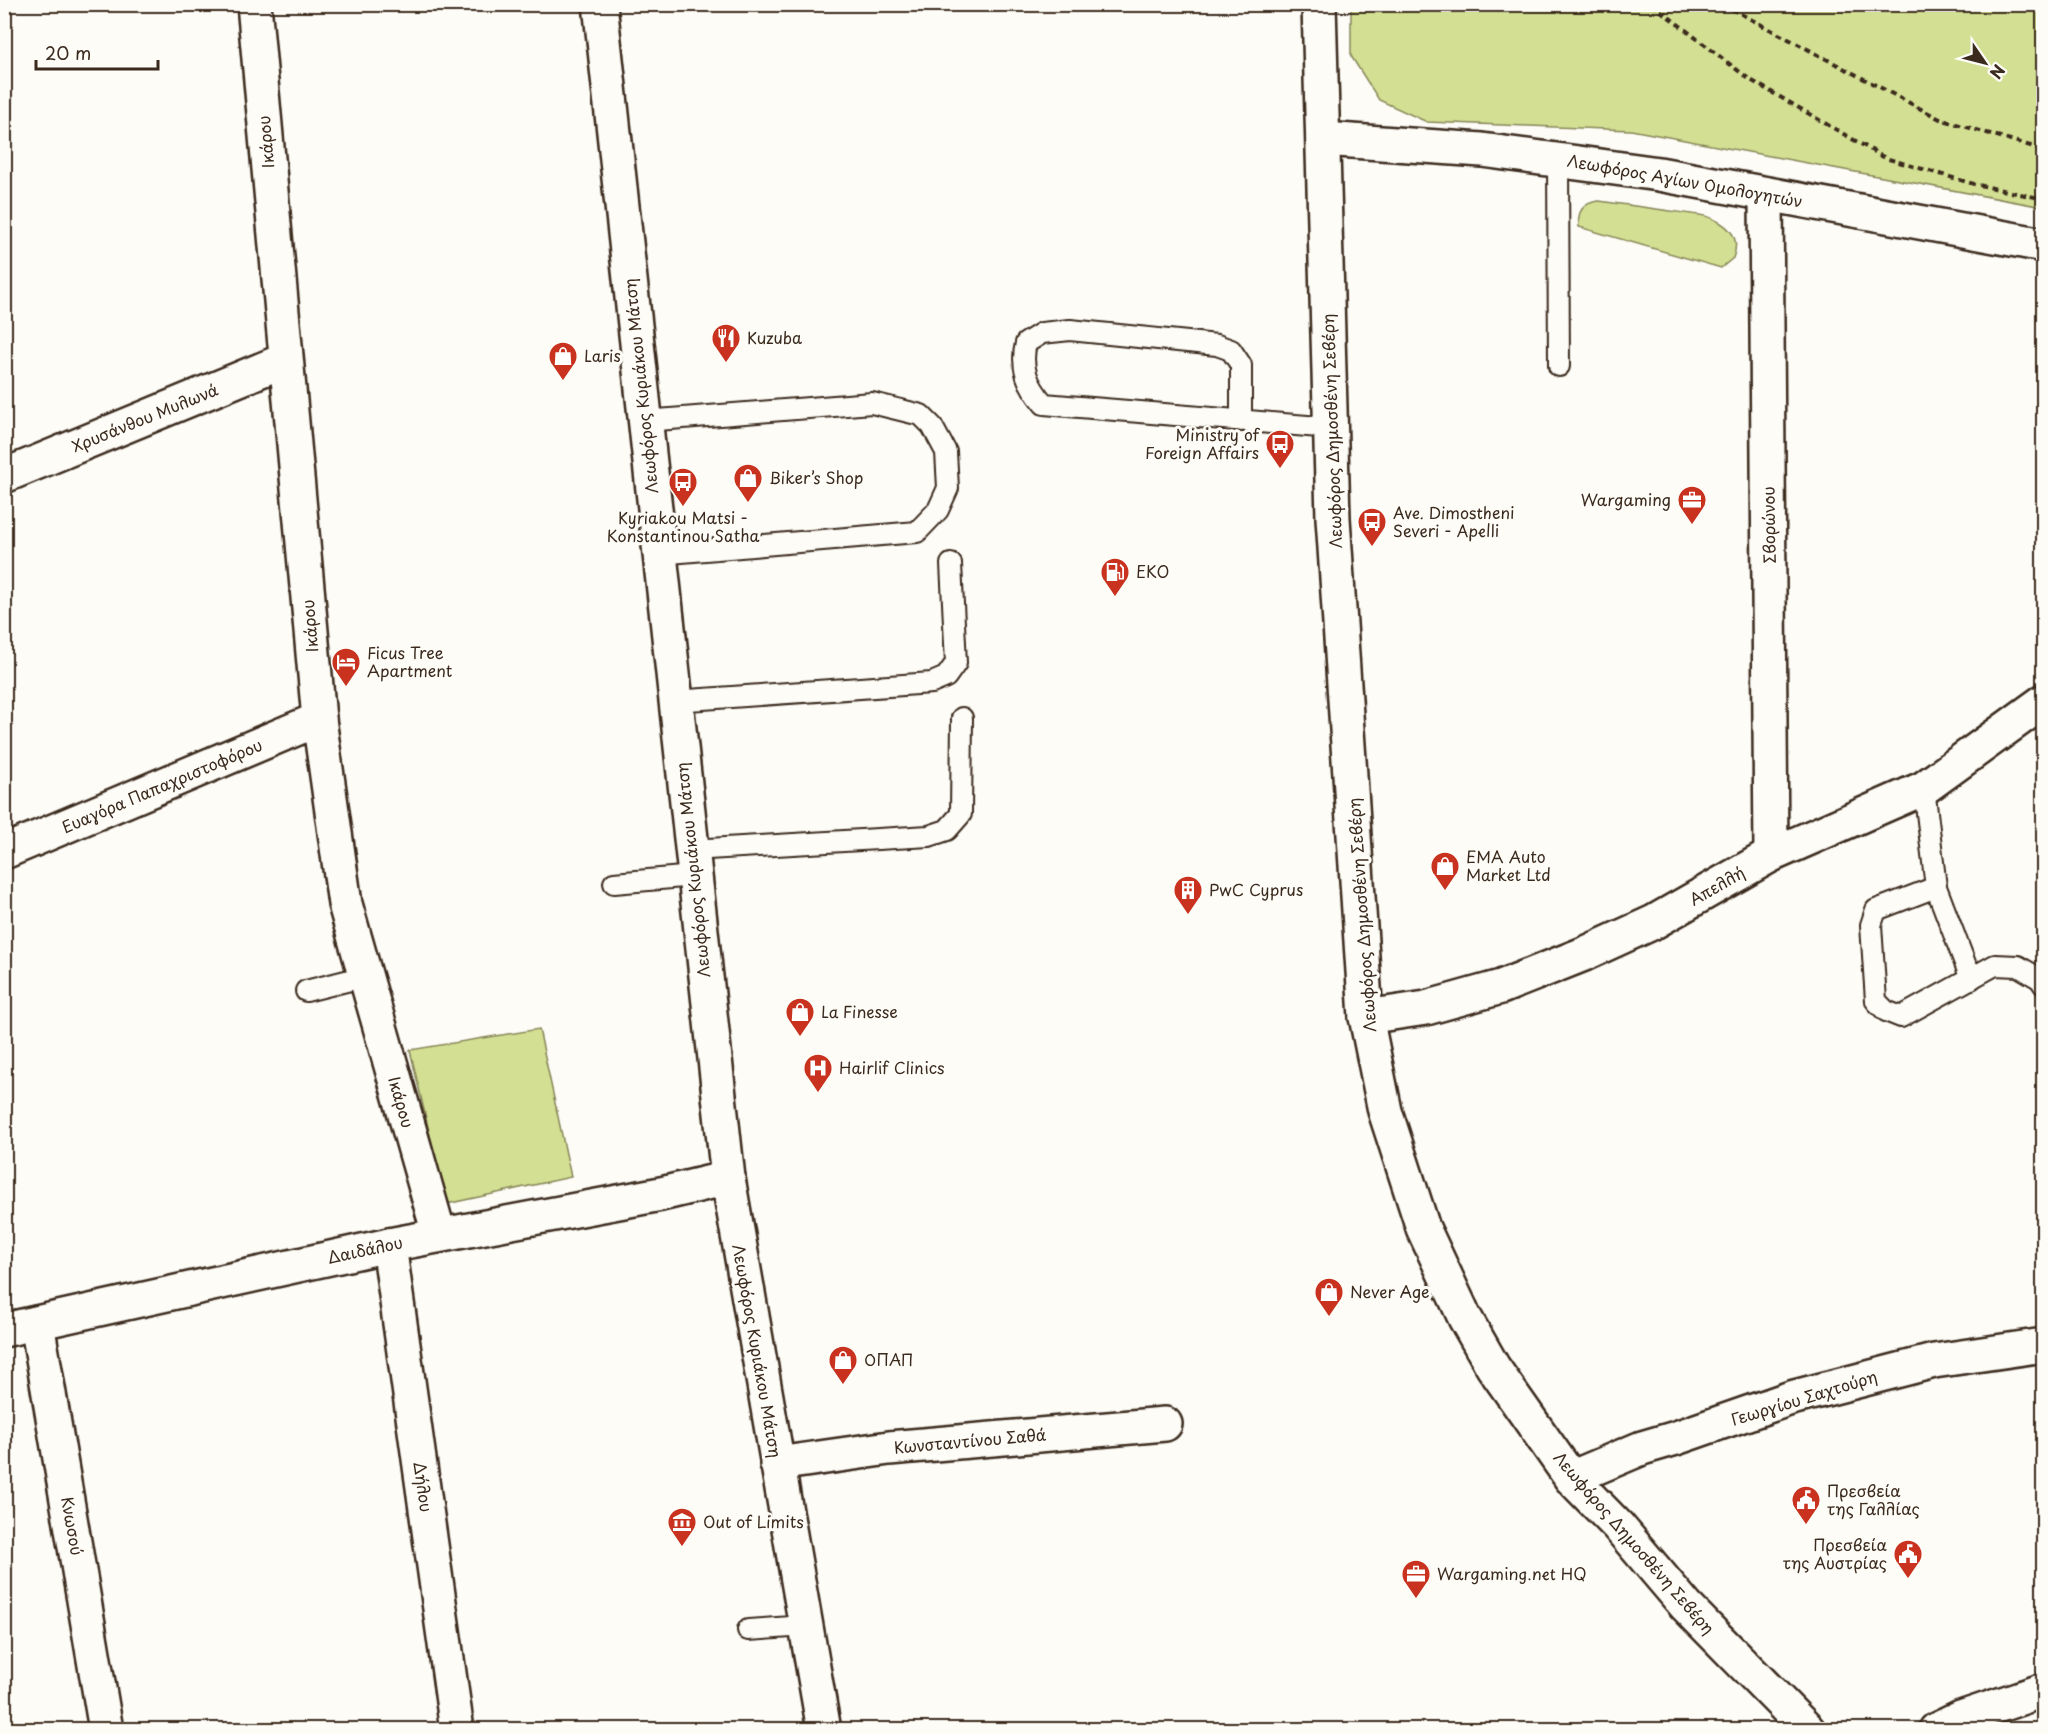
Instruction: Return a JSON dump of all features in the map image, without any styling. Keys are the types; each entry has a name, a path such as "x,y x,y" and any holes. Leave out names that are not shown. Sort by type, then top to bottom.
{"street":[{"name":"Ικάρου","path":"254,4 319,719 345,904 439,1234"},
{"name":"Λεωφόρος Κυριάκου Μάτση","path":"600,4 674,701 728,1178 824,1730"},
{"name":"Λεωφόρος Δημοσθένη Σεβέρη","path":"1319,4 1333,518 1366,1017 1385,1111 1423,1228 1466,1318 1493,1367 1571,1478 1618,1526 1686,1606 1808,1730"},
{"name":"Λεωφόρος Αγίων Ομολογητών","path":"1323,139 1482,150 1558,159 1659,174 2043,245"},
{"name":"Σβορώνου","path":"1766,195 1772,855"},
{"name":"Χρυσάνθου Μυλωνά","path":"4,476 285,360"},
{"name":"Απελλή","path":"1366,1017 1426,1008 1501,987 1574,958 1654,922 1772,855 1924,788 2043,701"},
{"name":"Ευαγόρα Παπαχριστοφόρου","path":"4,852 319,719"},
{"name":"Δαιδάλου","path":"4,1330 439,1234 661,1194 728,1178"},
{"name":"Δήλου","path":"389,1245 457,1730"},
{"name":"Κνωσού","path":"37,1323 106,1730"},
{"name":"Γεωργίου Σαχτούρη","path":"1571,1478 1631,1451 1791,1398 1934,1361 2043,1345"},
{"name":"Κωνσταντίνου Σαθά","path":"777,1464 889,1448 1164,1424"},
{"path":"1936,1730 1961,1718 2043,1690"}],"lane":[{"path":"1558,159 1559,366"},
{"path":"1241,421 1241,365 1231,350 1217,345 1070,330 1042,333 1026,343 1022,359 1029,386 1044,405 1241,421 1331,428"},
{"path":"645,421 872,403 921,415 932,426 946,452 948,488 938,510 917,532 658,554"},
{"path":"674,701 932,683 946,677 956,663 951,564"},
{"path":"614,883 693,863 929,836 946,830 960,814 962,718"},
{"path":"1924,788 1936,888 1971,979"},
{"path":"1936,888 1876,910 1871,925 1876,1001 1886,1011 1901,1017 1995,965 2018,966 2040,979 2043,985"},
{"path":"306,990 366,976"},
{"path":"748,1630 806,1626"}],"path":[{"path":"1652,4 1749,79 1885,158 1974,184 2043,199"},
{"path":"1722,4 1940,119 2043,150"}],"green space":[{"path":"1351,5 2043,5 2043,207 1631,130 1427,122 1379,100 1351,56"},
{"path":"1599,201 1706,216 1726,226 1734,236 1733,258 1721,268 1579,227 1579,216 1582,209"},
{"path":"539,1029 571,1177 446,1204 410,1050"}],"place":[{"name":"Kuzuba","path":"726,364"},
{"name":"Laris","path":"563,382"},
{"name":"Ministry of Foreign Affairs","path":"1280,470"},
{"name":"Biker’s Shop","path":"748,504"},
{"name":"Kyriakou Matsi - Konstantinou Satha","path":"683,508"},
{"name":"Wargaming","path":"1692,526"},
{"name":"Ave. Dimostheni Severi - Apelli","path":"1372,548"},
{"name":"EKO","path":"1115,598"},
{"name":"Ficus Tree Apartment","path":"346,688"},
{"name":"EMA Auto Market Ltd","path":"1445,892"},
{"name":"PwC Cyprus","path":"1188,916"},
{"name":"La Finesse","path":"800,1038"},
{"name":"Hairlif Clinics","path":"818,1094"},
{"name":"Never Age","path":"1329,1318"},
{"name":"ΟΠΑΠ","path":"843,1386"},
{"name":"Πρεσβεία της Γαλλίας","path":"1806,1526"},
{"name":"Out of Limits","path":"682,1548"},
{"name":"Πρεσβεία της Αυστρίας","path":"1908,1580"},
{"name":"Wargaming.net HQ","path":"1416,1600"}]}
